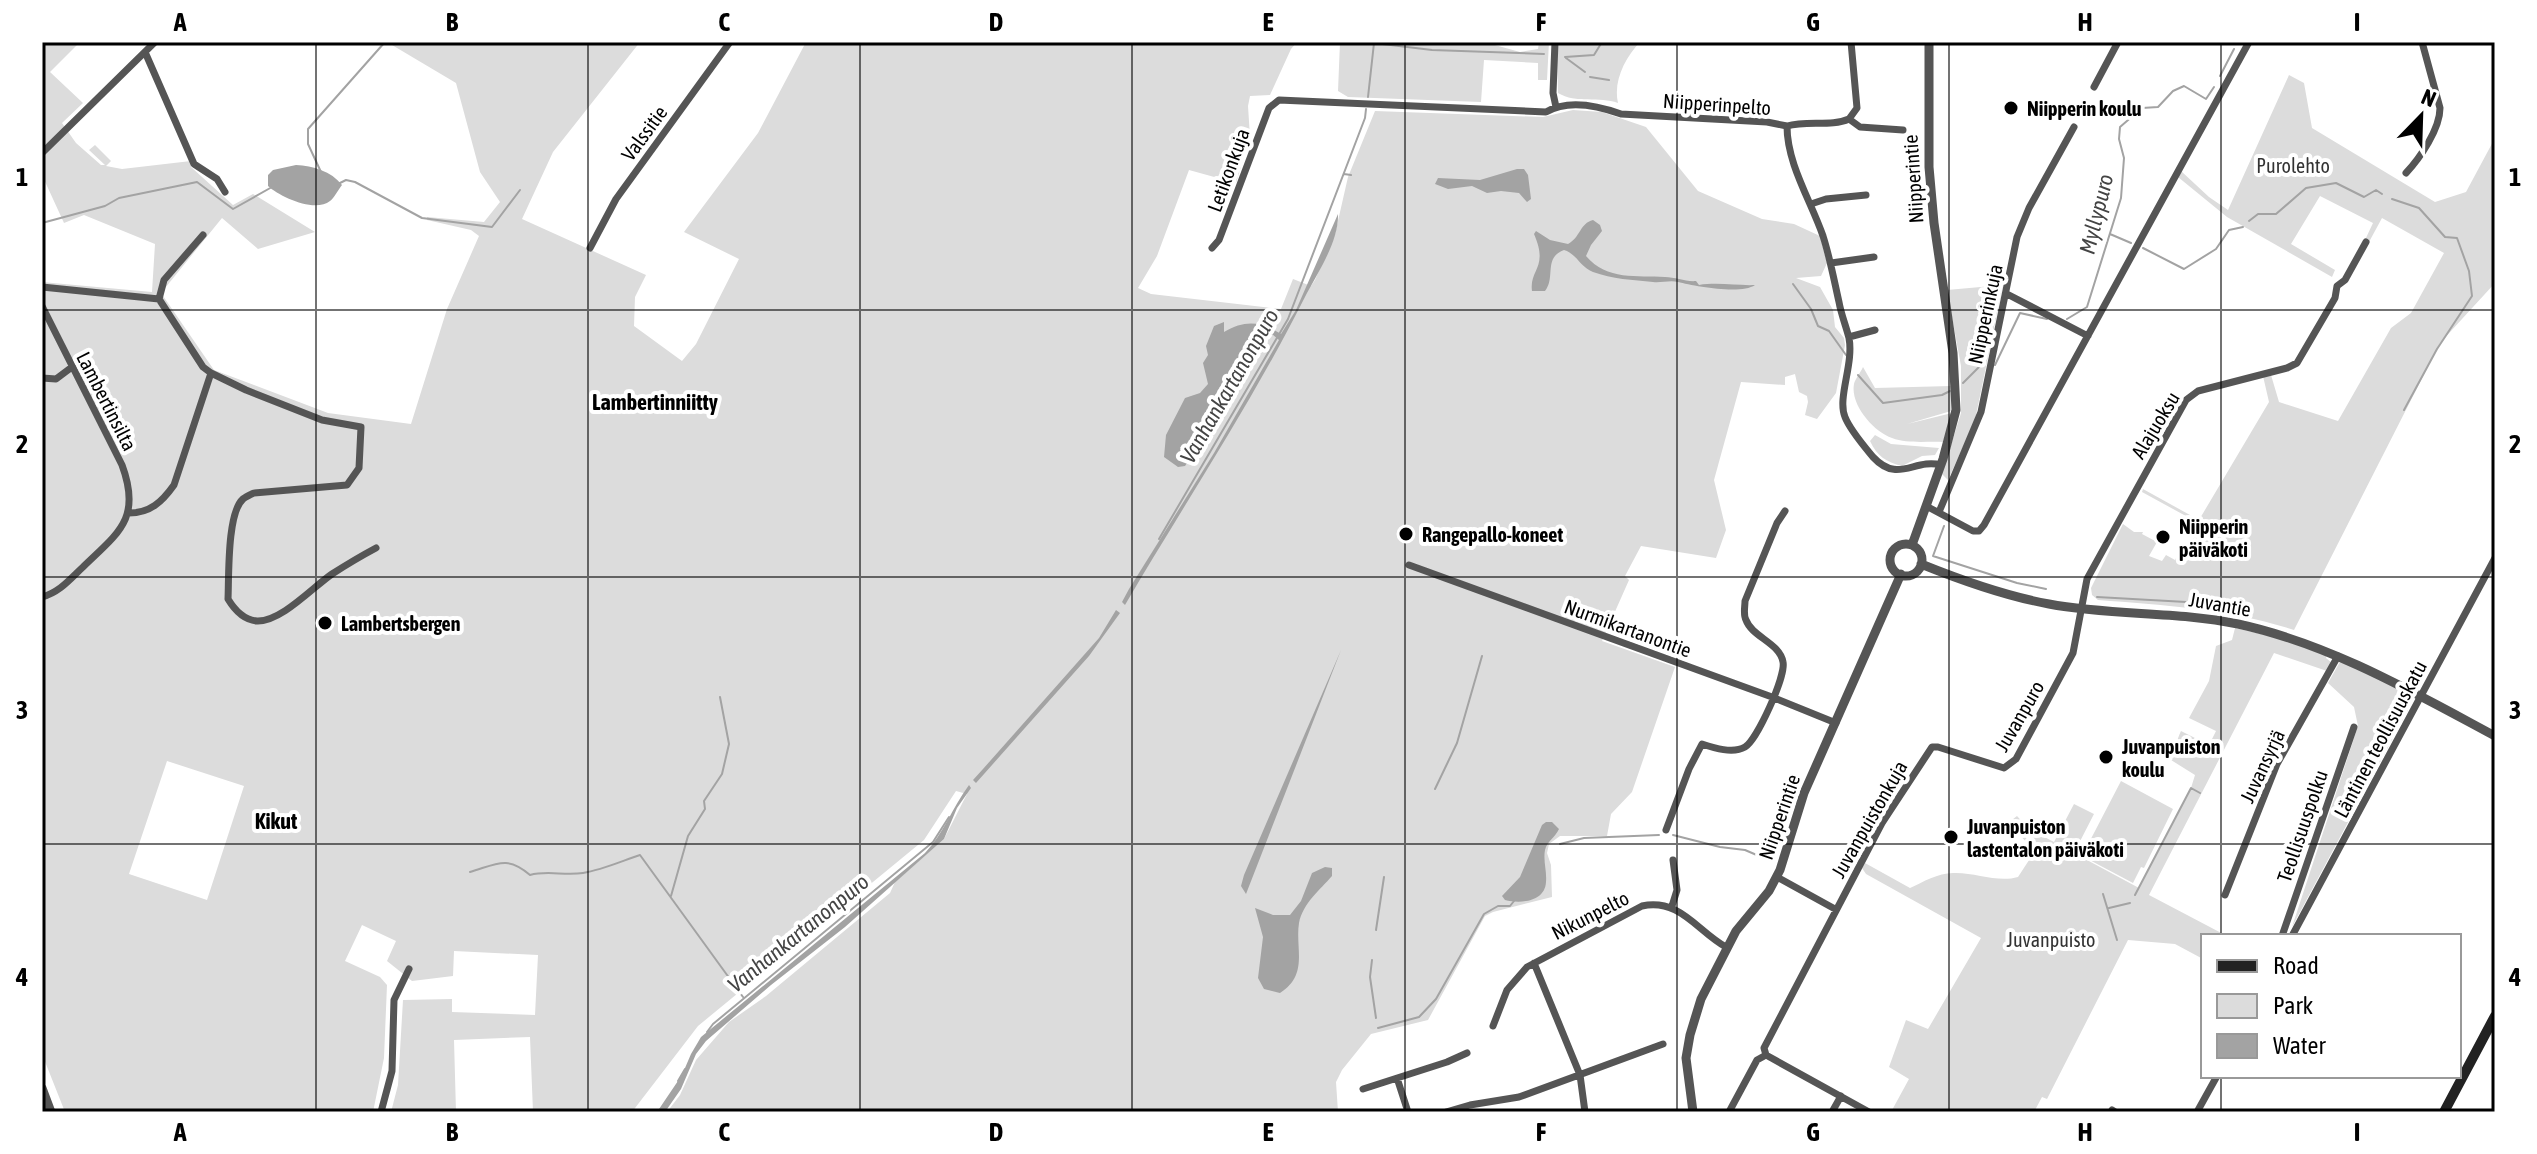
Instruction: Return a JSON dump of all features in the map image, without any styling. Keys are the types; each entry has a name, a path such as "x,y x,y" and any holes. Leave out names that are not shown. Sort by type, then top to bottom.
{"main road":[{"path":"2444,1112 2495,1016"}],"street":[{"path":"42,153 155,42"},
{"name":"Valssitie","path":"590,248 616,199 730,42"},
{"path":"1787,126 1849,119 1857,108 1851,42"},
{"name":"Niipperintie","path":"1912,545 1928,507 1956,410 1956,384 1932,195 1927,129 1929,42"},
{"path":"2094,87 2118,42"},
{"path":"1928,507 1973,531 1979,531 1984,525 2249,42"},
{"path":"2406,173 2416,162 2440,116 2422,42"},
{"path":"1555,46 1553,93 1556,107"},
{"path":"145,52 194,164 217,179 225,192"},
{"name":"Niipperinpelto","path":"1272,103 1279,100 1546,112 1556,107 1602,108 1621,114 1767,122 1787,126 1793,162 1831,263 1849,337 1850,368 1842,406 1852,428 1874,458 1892,469 1910,469 1930,462 1941,465"},
{"name":"Letikonkuja","path":"1212,248 1219,240 1272,103"},
{"path":"1849,119 1860,127 1903,130"},
{"name":"Niipperinkuja","path":"1939,512 1978,423 2017,237 2074,127"},
{"path":"1811,204 1826,199 1866,195"},
{"path":"203,235 164,280 159,299 203,367 246,390 309,415 361,427 359,468 347,485 254,493 243,498 232,528 228,599 253,621 265,620 283,612 329,576 376,548"},
{"name":"Alajuoksu","path":"2082,608 2092,568 2186,400 2198,391 2293,366 2301,358 2335,298 2337,286 2345,280 2366,242"},
{"path":"1831,263 1874,257"},
{"path":"42,287 159,299"},
{"path":"2007,294 2088,336"},
{"name":"Lambertinsilta","path":"42,306 122,465 130,489 129,513"},
{"path":"1849,337 1875,330"},
{"path":"42,378 56,379 72,367"},
{"path":"42,597 63,587 107,546 122,528 129,513 147,511 167,496 174,485 211,373"},
{"path":"1666,830 1702,744 1728,750 1744,748 1753,738 1782,675 1783,663 1779,653 1745,620 1745,601 1777,523 1785,511"},
{"path":"1902,545 1912,545 1920,553 1921,564 1911,575 1901,574 1893,567 1893,551 1902,545"},
{"name":"Läntinen teollisuuskatu","path":"2293,934 2495,558"},
{"name":"Juvantie","path":"1921,564 1986,589 2050,604 2213,619 2262,630 2338,656 2495,736"},
{"name":"Nurmikartanontie","path":"1409,565 1836,723"},
{"name":"Niipperintie","path":"1693,1112 1686,1068 1689,1039 1707,984 1736,931 1777,877 1804,793 1901,574"},
{"name":"Juvanpuro","path":"1932,747 1994,767 2011,765 2073,653 2082,608"},
{"name":"Juvansyrjä","path":"2225,895 2277,764 2338,656"},
{"name":"Teollisuuspolku","path":"2283,934 2354,727"},
{"name":"Juvanpuistonkuja","path":"1835,909 1882,823 1932,747"},
{"path":"1673,860 1677,890 1672,906 1726,947"},
{"path":"1766,1055 1765,1042 1835,909 1777,877"},
{"name":"Nikunpelto","path":"1493,1026 1513,981 1534,963 1632,910 1653,904 1672,906"},
{"path":"1534,963 1580,1075 1585,1112"},
{"path":"381,1112 392,1071 394,1000 409,969"},
{"path":"1446,1112 1519,1097 1663,1044"},
{"path":"1363,1089 1467,1053"},
{"path":"1766,1055 1869,1112"},
{"path":"1729,1112 1757,1060 1766,1055"},
{"path":"1397,1078 1408,1112"},
{"path":"2197,1112 2216,1078"},
{"path":"42,1088 51,1112"},
{"path":"1832,1112 1841,1096"}],"green space":[{"path":"42,42 80,42 50,72 83,103 62,123 76,143 101,165 105,165 89,150 95,145 111,161 106,166 122,169 191,161 191,167 233,205 253,194 315,232 258,249 222,218 161,293 214,370 328,413 411,424 447,309 479,236 471,230 427,220 427,217 484,222 500,202 480,172 456,83 387,42 640,42 553,152 522,219 646,275 635,297 634,326 682,361 696,344 739,259 684,232 758,133 806,42 1297,42 1270,95 1250,96 1250,137 1236,183 1189,170 1157,256 1138,288 1151,294 1281,309 1293,279 1311,286 1315,280 1335,234 1348,177 1375,111 1543,117 1573,110 1602,112 1646,127 1698,191 1762,219 1794,224 1820,236 1827,263 1821,276 1796,278 1820,287 1833,310 1835,327 1844,338 1845,345 1836,393 1817,419 1805,415 1807,396 1799,392 1795,374 1785,377 1785,385 1741,382 1714,480 1726,530 1716,558 1641,546 1625,576 1629,580 1602,641 1675,667 1632,792 1611,814 1607,836 1560,836 1549,844 1547,853 1551,865 1552,897 1485,916 1428,1020 1371,1034 1342,1070 1336,1082 1338,1112 667,1112 680,1095 696,1060 729,1022 766,996 890,893 895,882 944,839 967,794 956,791 924,840 698,1026 632,1112 533,1112 530,1037 454,1040 456,1112 391,1112 398,1085 403,1000 452,999 452,1012 535,1015 538,955 454,951 453,976 412,981 387,961 396,941 362,925 345,961 380,977 387,985 384,1058 373,1112 65,1112 42,1054 42,628 45,621 42,615 42,312 46,310 42,300 42,282 152,292 155,244 84,215 64,223 42,175","holes":["167,761 244,786 207,900 129,874"]},
{"path":"1340,42 1484,42 1520,52 1538,49 1539,42 1549,42 1547,80 1538,80 1538,63 1484,60 1481,102 1348,97 1338,91"},
{"path":"1557,42 1640,42 1622,70 1617,86 1618,103 1572,98 1558,93"},
{"name":"Purolehto","path":"2289,75 2304,83 2312,128 2435,202 2466,192 2495,138 2495,283 2440,343 2294,630 2221,613 2098,600 2092,595 2091,588 2123,524 2157,542 2149,556 2162,561 2166,555 2175,560 2181,549 2187,551 2196,532 2195,521 2142,492 2143,489 2199,520 2269,402 2263,376 2271,375 2279,402 2338,421 2391,328 2411,313 2444,253 2382,218 2369,242 2365,240 2373,223 2320,196 2291,244 2335,270 2332,277 2227,217 2178,177 2181,171 2228,210"},
{"path":"2003,285 1975,420 1948,480 1942,474 1961,413 1961,366 1947,290"},
{"path":"1863,367 1875,388 1951,386 1951,411 1907,424 1952,413 1943,442 1898,440 1871,424 1860,409 1854,392 1855,382"},
{"path":"1875,435 1891,444 1939,448 1935,455 1922,456 1902,466 1876,451 1870,441"},
{"name":"Juvanpuisto","path":"2235,628 2327,654 2326,658 2332,663 2327,671 2274,653 2149,895 2223,934 2201,934 2201,958 2175,944 2128,940 2047,1099 2042,1097 2034,1112 1891,1112 1909,1079 1889,1067 1906,1020 1928,1029 1981,938 1866,874 1862,868 1865,863 1910,888 1947,873 2002,879 2018,877 2035,851 2008,823 2017,816 2029,829 2054,842 2074,804 2094,814 2074,853 2139,888 2195,775 2171,760 2181,731 2209,745 2216,731 2189,718 2209,681 2216,646 2232,640"},
{"path":"2341,660 2402,691 2408,700 2408,710 2292,927 2358,726 2354,707 2328,683"},
{"path":"2121,781 2173,809 2144,868 2141,867 2133,883 2082,856"}],"water":[{"path":"296,165 321,170 342,185 330,201 316,205 289,199 268,186 268,175 273,170"},
{"path":"1524,169 1528,175 1531,199 1527,202 1519,193 1487,193 1472,186 1448,189 1435,184 1438,178 1480,180"},
{"path":"1338,214 1327,255 1286,333 1125,605 1122,602 1129,589 1214,453 1279,340 1272,334 1263,338 1225,408 1185,466 1178,467 1164,457 1166,435 1185,398 1200,393 1208,384 1203,363 1208,355 1206,346 1214,326 1224,322 1224,332 1239,325 1252,324 1281,334 1296,310"},
{"path":"1593,220 1602,231 1586,256 1603,270 1623,275 1696,281 1699,285 1755,285 1729,290 1706,287 1675,281 1615,278 1589,270 1564,250 1554,258 1545,291 1532,291 1540,254 1534,234 1536,231 1550,240 1568,244 1585,224"},
{"path":"1116,610 1120,613 1089,656 976,783 973,780 1099,638"},
{"path":"1341,650 1246,894 1241,886 1244,875"},
{"path":"969,785 971,788 957,808 944,839 845,927 706,1041 696,1054 681,1089 665,1112 657,1112 682,1075 701,1037 925,853"},
{"path":"1546,822 1552,822 1559,829 1545,850 1545,889 1531,900 1505,900 1502,896 1520,877"},
{"path":"1325,867 1332,868 1332,876 1308,903 1299,923 1299,961 1295,978 1280,993 1264,989 1258,978 1263,937 1255,908 1273,915 1290,915 1301,901 1312,873"}],"waterway":[{"path":"321,172 308,144 308,129 385,42"},
{"path":"1565,57 1594,55 1602,42"},
{"path":"1374,43 1432,50 1544,54"},
{"path":"1368,97 1374,43"},
{"name":"Myllypuro","path":"2220,76 2234,49"},
{"path":"1566,58 1585,72"},
{"path":"1590,77 1609,80"},
{"name":"Myllypuro","path":"2067,319 2087,307 2121,198 2124,158 2119,139 2120,127 2142,108 2158,107 2173,91 2184,86 2206,99 2214,87"},
{"name":"Vanhankartanonpuro","path":"1159,539 1288,319 1366,109"},
{"name":"Myllypuro","path":"1344,174 1351,175"},
{"path":"338,184 346,180 355,182 422,218 492,227 520,190"},
{"path":"42,223 105,206 119,198 197,182 233,209 272,187"},
{"path":"2249,221 2258,214 2276,214 2306,188 2336,183 2364,197 2376,190 2382,194"},
{"path":"2392,199 2419,208 2445,237 2457,238 2469,271 2472,296 2437,349 2404,410"},
{"path":"2143,248 2184,269 2216,249 2229,230 2243,227"},
{"path":"2110,234 2131,243"},
{"name":"Myllypuro","path":"1793,284 1811,309 1818,326 1829,331 1846,355"},
{"name":"Myllypuro","path":"1995,365 2020,313 2047,319"},
{"name":"Myllypuro","path":"1963,383 1984,365"},
{"name":"Myllypuro","path":"1858,375 1883,403 1942,395 1950,391"},
{"path":"1944,526 1933,556 2046,589"},
{"path":"2097,597 2204,603"},
{"path":"1435,789 1457,743 1482,656"},
{"path":"671,896 688,836 705,809 704,801 722,774 729,744 720,697"},
{"path":"2135,895 2191,788 2200,793"},
{"name":"Vanhankartanonpuro","path":"707,1032 933,842 949,817"},
{"path":"1560,844 1584,838 1659,835"},
{"path":"1673,835 1745,850 1759,856"},
{"path":"470,872 508,863 530,875 576,874 640,855 743,997"},
{"path":"1376,930 1384,877"},
{"path":"2103,894 2117,940"},
{"path":"1378,1028 1419,1017 1436,999 1484,914 1498,906 1510,906 1514,901"},
{"path":"2109,908 2130,903"},
{"path":"1372,960 1370,977 1376,1018"},
{"name":"Vanhankartanonpuro","path":"678,1081 685,1069"}],"place":[{"name":"Niipperin koulu","path":"2011,108"},
{"name":"Rangepallo-koneet","path":"1406,534"},
{"name":"Niipperin päiväkoti","path":"2163,537"},
{"name":"Lambertsbergen","path":"325,623"},
{"name":"Juvanpuiston koulu","path":"2106,757"},
{"name":"Juvanpuiston lastentalon päiväkoti","path":"1951,837"}],"district":[{"name":"Lambertinniitty","path":"655,402"},
{"name":"Kikut","path":"276,821"}]}
